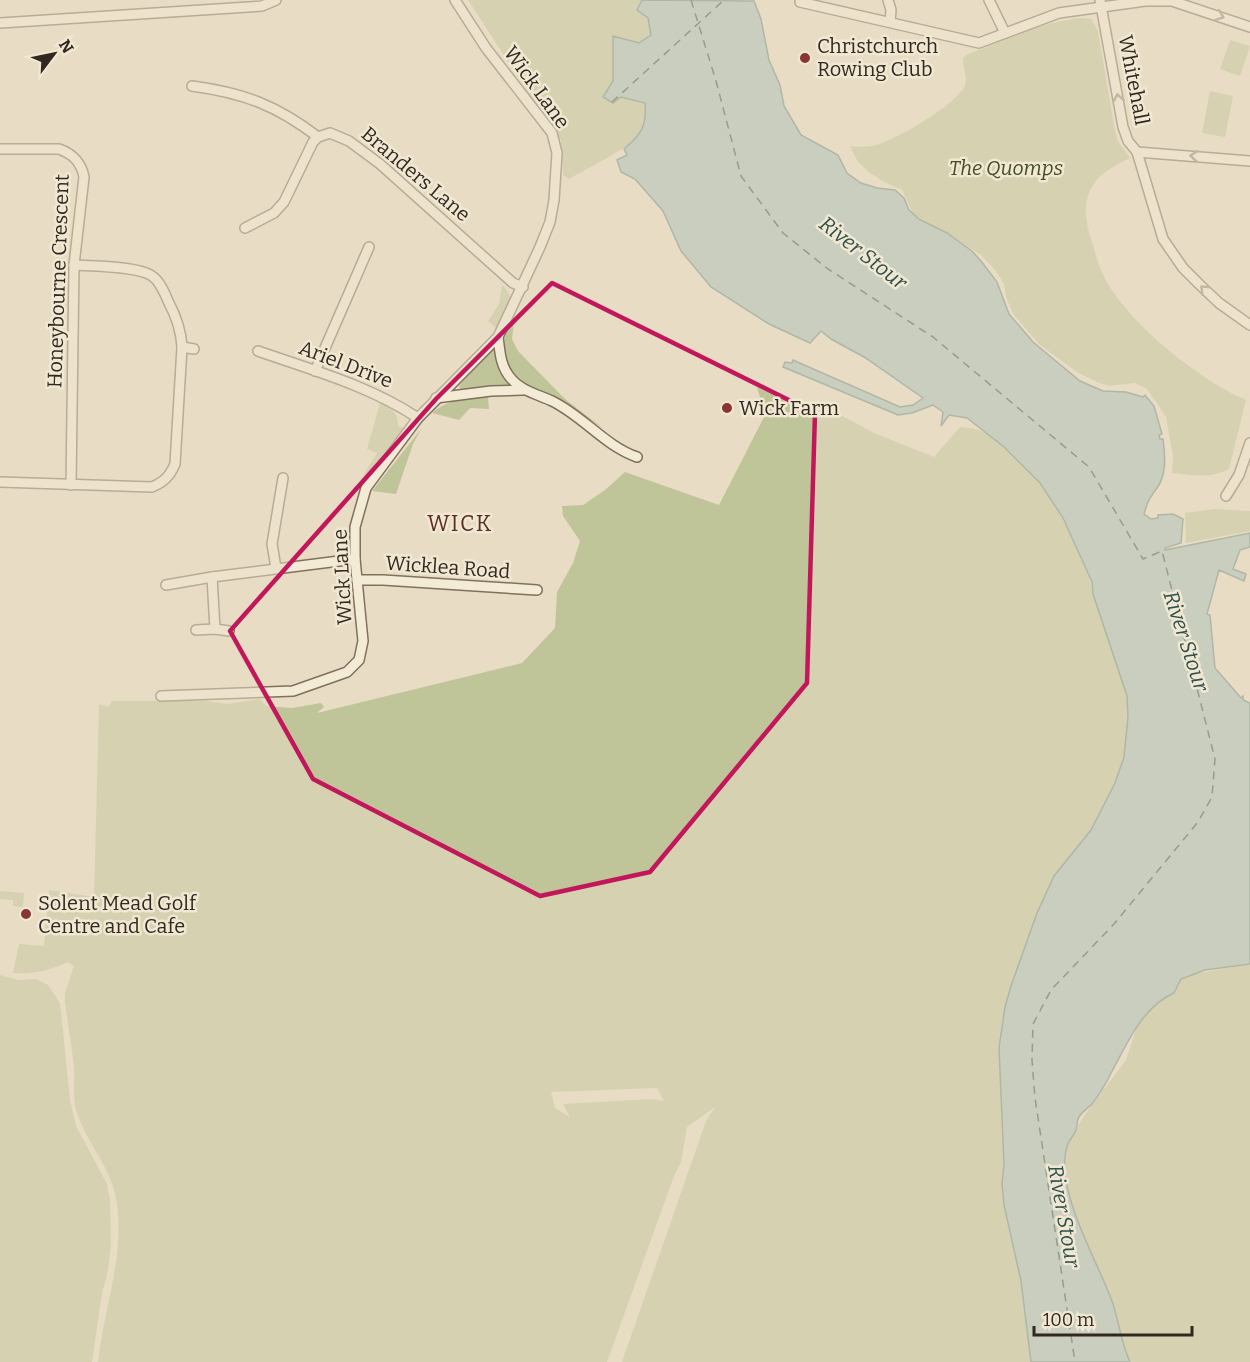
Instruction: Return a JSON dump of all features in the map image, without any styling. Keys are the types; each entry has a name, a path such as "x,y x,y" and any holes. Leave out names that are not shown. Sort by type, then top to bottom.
{"street":[{"path":"0,23 262,6 276,0"},
{"name":"Wick Lane","path":"161,696 293,691 347,672 359,660 363,641 355,558 355,527 366,488 418,418 498,337 540,248 552,212 558,153 555,140 552,133 486,48 455,0"},
{"path":"888,0 891,10 890,22"},
{"path":"989,0 1005,33"},
{"path":"800,2 979,43 1059,13 1101,4 1145,1 1172,1 1250,27"},
{"name":"Whitehall","path":"1101,4 1123,127 1128,141 1137,152 1250,161"},
{"path":"192,86 227,90 247,96 298,121 318,137 313,142 284,202 274,213 245,228"},
{"name":"Branders Lane","path":"318,137 330,133 339,136 380,164 513,283 523,287"},
{"name":"Honeybourne Crescent","path":"0,148 58,149 68,152 82,167 84,177 74,265 71,485"},
{"path":"1137,152 1163,239 1184,268 1212,297 1250,325"},
{"path":"315,371 369,247"},
{"path":"0,482 152,487 162,483 170,476 174,464 182,347 182,333 176,316 162,288 153,276 142,271 74,265"},
{"path":"498,337 500,358 504,368 524,390 554,402 590,426 621,452 637,457"},
{"path":"182,347 194,349"},
{"name":"Ariel Drive","path":"258,351 393,401 418,418"},
{"path":"436,398 491,391 524,390"},
{"path":"1226,496 1239,475 1250,443"},
{"path":"276,568 272,544 283,478"},
{"path":"166,585 355,558"},
{"path":"212,577 215,629"},
{"name":"Wicklea Road","path":"357,580 537,590"},
{"path":"196,630 229,631"}],"highlighted area":[{"path":"552,283 815,413 807,683 650,872 540,896 313,779 230,631 436,399"}],"green space":[{"path":"468,0 642,0 638,10 648,18 651,35 639,43 613,37 613,81 603,97 613,103 621,97 645,103 643,128 635,140 569,179 563,175 561,140"},
{"name":"The Quomps","path":"1083,18 1091,19 1098,31 1115,131 1118,141 1130,158 1103,174 1091,188 1088,196 1086,218 1095,253 1108,284 1134,318 1151,335 1209,380 1246,400 1229,469 1222,472 1201,476 1172,473 1173,456 1166,417 1147,389 1135,383 1109,386 1099,383 1077,372 1040,345 1013,314 1006,297 1004,284 996,271 981,255 941,229 914,215 902,190 870,173 858,162 850,146 877,145 912,128 951,102 965,85 963,58 968,54 1039,27"},
{"path":"1230,40 1250,46 1240,76 1220,69"},
{"path":"1210,91 1233,96 1225,137 1202,133"},
{"path":"502,285 507,290 511,301 497,329 488,321 499,304"},
{"path":"514,321 512,339 518,351 565,399 604,429 556,398 526,386 512,373 507,365 504,347 508,329"},
{"path":"493,348 513,384 460,390 459,386"},
{"path":"757,387 809,411 812,416 820,410 833,411 874,433 934,457 960,427 978,430 999,442 1014,454 1040,484 1070,534 1091,582 1127,696 1128,716 1124,757 1115,783 1091,830 1054,876 1037,913 1005,1007 999,1048 1004,1205 1021,1281 1031,1362 622,1362 706,1121 715,1107 687,1127 681,1162 607,1362 98,1362 116,1264 117,1204 111,1180 75,1108 74,1068 65,1000 74,966 68,962 41,971 13,973 19,944 44,946 49,890 94,897 99,704 108,707 112,701 208,701 227,704 260,699 266,706 292,708 321,703 324,707 317,713 522,663 555,628 557,592 573,563 580,541 563,516 562,506 583,505 625,472 719,505 765,415","holes":["657,1088 664,1101 653,1099 563,1104 570,1117 555,1108 551,1092"]},
{"path":"488,396 489,409 470,408 459,420 432,413 451,402"},
{"path":"380,403 394,412 398,426 404,428 367,477 364,474 377,453 367,449"},
{"path":"422,428 413,444 396,494 372,491"},
{"path":"1215,509 1250,511 1250,531 1186,543 1185,513"},
{"path":"0,891 24,893 23,907 13,906 13,900 0,899"},
{"path":"1250,964 1250,1362 1129,1362 1084,1245 1064,1177 1066,1143 1126,1060 1138,1023 1182,976"},
{"path":"0,975 19,980 36,979 48,985 60,1003 70,1100 76,1126 107,1184 110,1199 111,1244 92,1362 0,1362"}],"water":[{"name":"River Stour","path":"642,0 754,1 761,19 769,60 780,85 784,106 801,135 838,155 847,173 861,183 895,190 904,198 909,210 919,219 947,233 972,251 997,282 1009,314 1033,342 1080,381 1103,391 1126,392 1143,397 1145,395 1154,406 1162,434 1159,435 1160,439 1163,439 1164,465 1160,483 1149,500 1144,514 1151,519 1158,518 1158,515 1173,514 1183,519 1181,543 1165,548 1165,550 1250,533 1250,547 1240,550 1233,569 1246,574 1244,581 1219,570 1207,614 1210,615 1215,668 1241,698 1243,696 1243,700 1250,703 1250,964 1205,970 1181,979 1174,993 1153,1007 1136,1027 1100,1093 1079,1117 1075,1132 1067,1146 1066,1183 1079,1224 1112,1301 1130,1362 1031,1362 1021,1281 1004,1205 1002,1184 1004,1164 999,1048 1005,1007 1011,986 1037,913 1054,876 1091,830 1115,783 1124,757 1128,716 1127,696 1093,594 1092,582 1063,518 1040,483 1004,447 967,418 949,415 941,426 943,412 933,405 912,413 898,415 783,367 785,362 792,363 793,360 900,407 913,405 923,398 864,357 821,331 810,343 769,324 711,287 681,251 663,211 635,179 621,172 617,160 627,155 624,149 642,129 645,103 621,97 613,103 603,97 613,81 613,36 639,43 651,35 648,18 637,10"}],"ferry route":[{"path":"691,0 716,81 741,176 783,233 828,269 933,337 1089,467 1143,559 1162,551 1215,759 1212,797 1198,822 1114,924 1051,990 1033,1024 1032,1060 1035,1098 1075,1362"},
{"path":"612,102 724,0"}],"place":[{"name":"Christchurch Rowing Club","path":"805,58"},
{"name":"Wick Farm","path":"727,408"},
{"name":"Solent Mead Golf Centre and Cafe","path":"26,914"}],"district":[{"name":"WICK","path":"460,523"}]}
